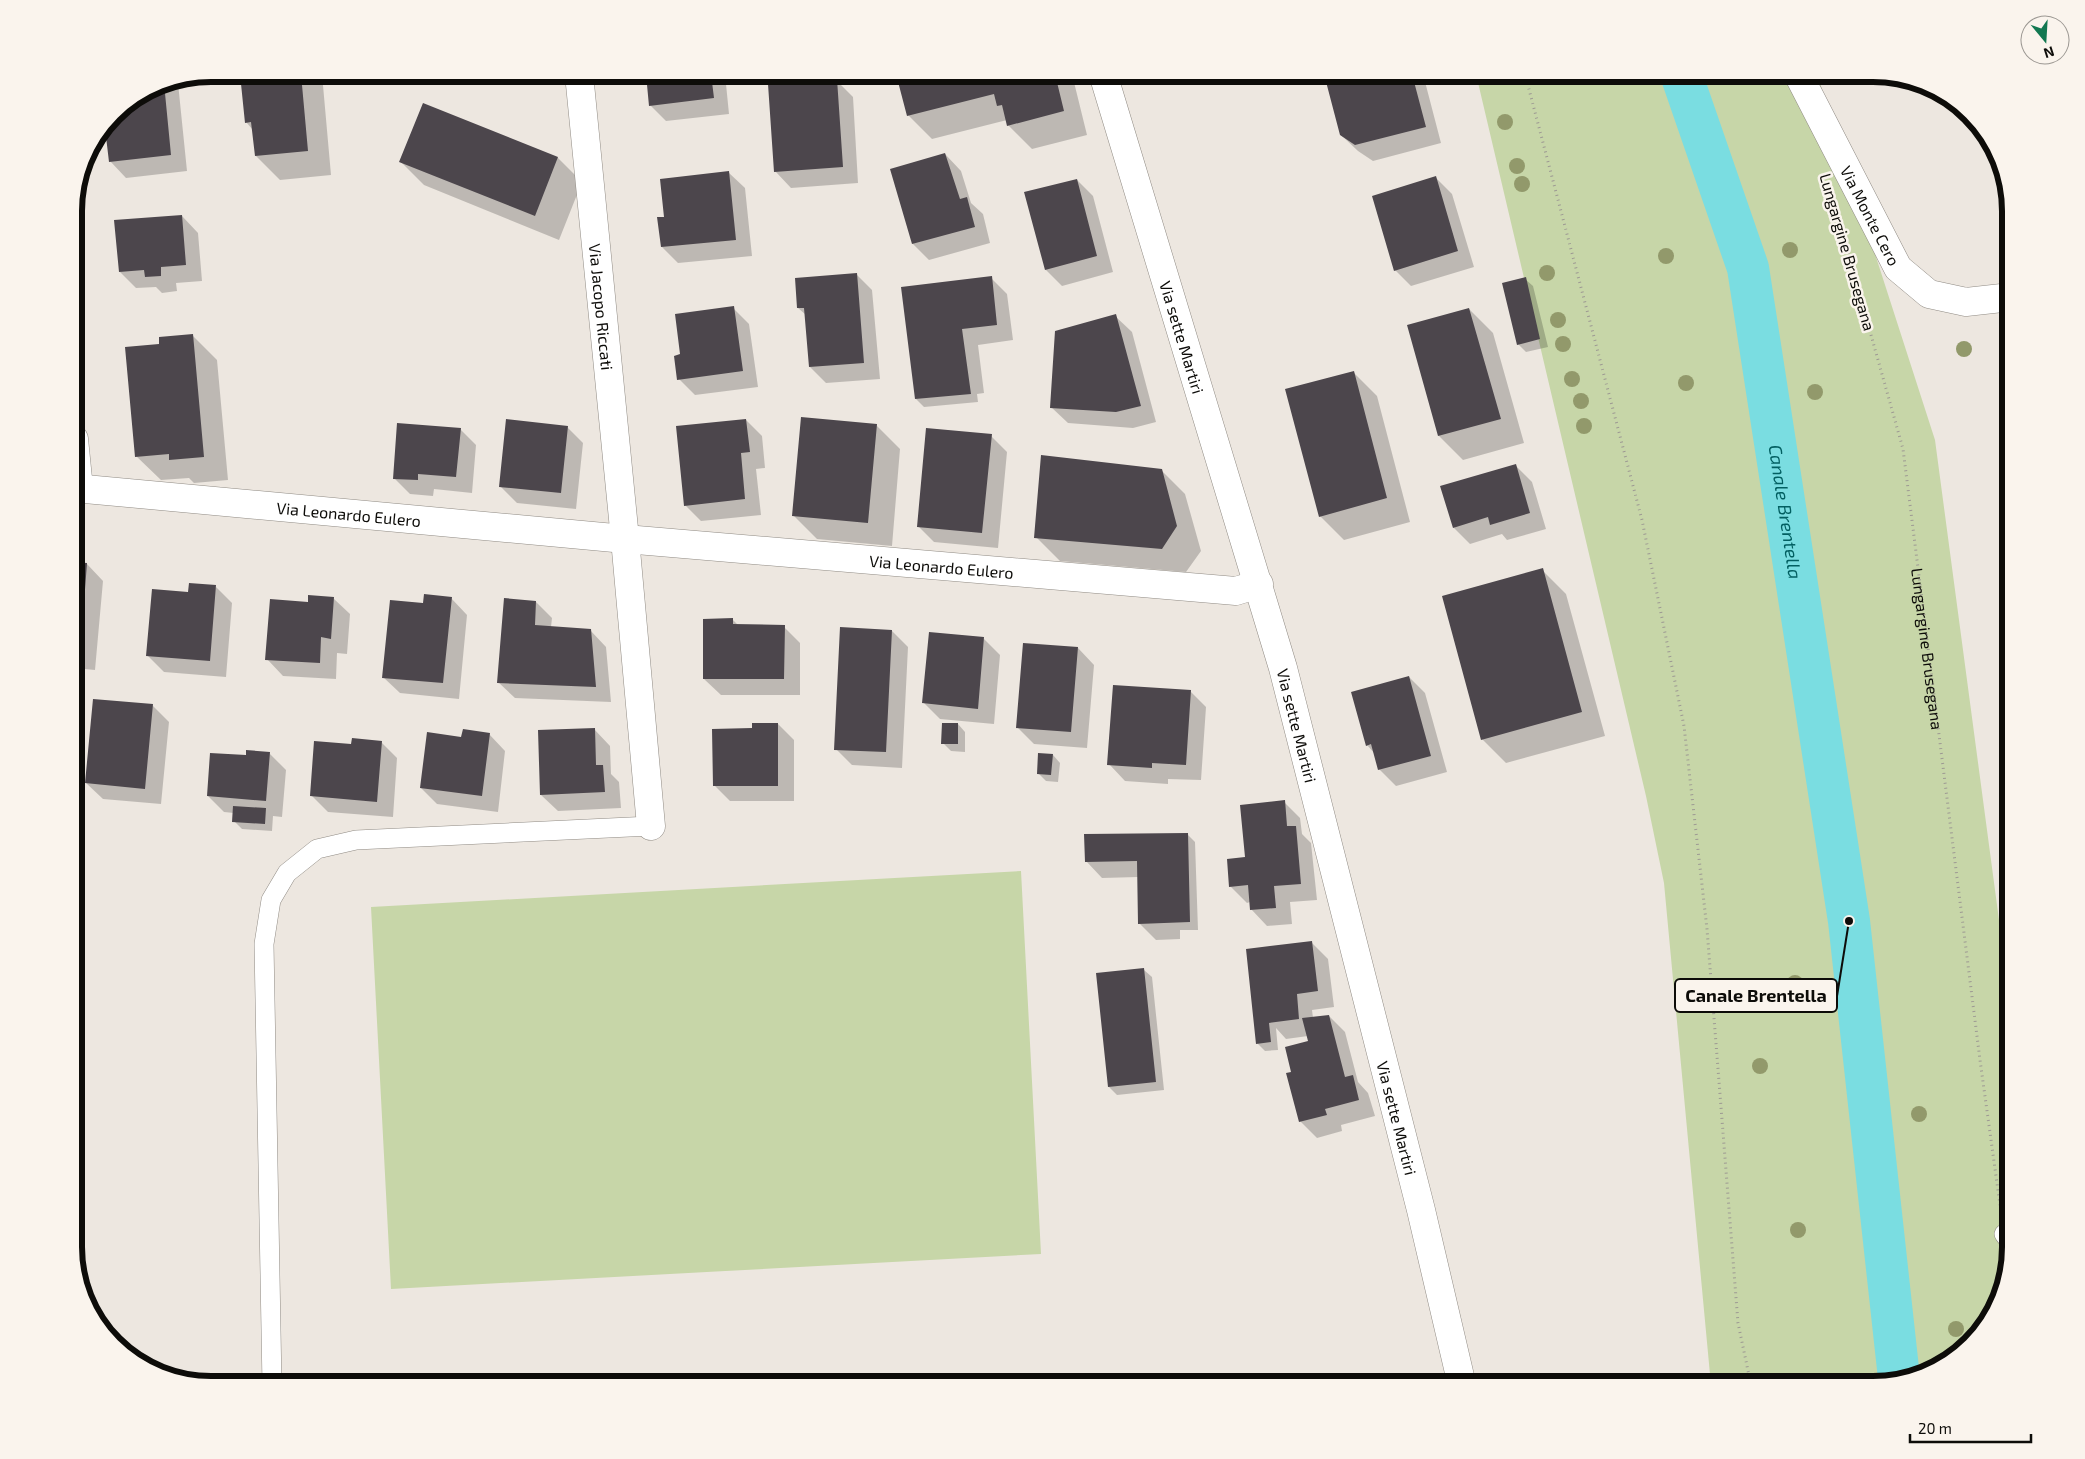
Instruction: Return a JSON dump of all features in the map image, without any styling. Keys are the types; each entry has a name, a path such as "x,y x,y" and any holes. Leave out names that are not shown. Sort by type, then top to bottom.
{"street":[{"name":"Via Jacopo Riccati","path":"581,82 625,539"},
{"name":"Via sette Martiri","path":"1105,82 1283,668 1416,1190 1460,1376"},
{"name":"Via Monte Cero","path":"1802,82 1848,167 1898,268 1929,294 1966,302 2002,298"},
{"name":"Via Leonardo Eulero","path":"83,490 625,539 1236,591 1259,584"},
{"path":"625,539 651,826"}],"lane":[{"path":"272,1376 264,944 271,900 287,873 316,850 356,840 651,826"}],"path":[{"path":"1527,82 1642,520 1684,726 1707,929 1738,1323 1749,1376"},
{"name":"Lungargine Brusegana","path":"1848,250 1903,449 1980,1060 2002,1200"}],"green space":[{"path":"1478,82 1820,82 1935,440 2002,942 2002,1247 2000,1272 1996,1289 1981,1319 1945,1355 1923,1367 1907,1372 1873,1376 1710,1376 1664,883 1646,796"},
{"path":"1021,871 1041,1254 391,1289 371,907"}],"building":[{"path":"241,82 302,82 308,151 255,156 251,122 245,123"},
{"path":"647,82 712,82 714,98 649,106"},
{"path":"837,82 843,167 774,172 768,84"},
{"path":"898,82 1057,82 1064,111 1007,126 1002,105 997,106 994,94 907,116"},
{"path":"1326,82 1414,82 1426,127 1355,145 1340,135"},
{"path":"165,91 171,155 109,162 106,137 109,133 120,120 140,104"},
{"path":"423,103 558,157 535,216 399,162"},
{"path":"945,153 960,199 967,197 975,227 912,244 890,169"},
{"path":"729,171 736,240 661,247 657,217 664,217 660,179"},
{"path":"1436,176 1458,251 1394,271 1372,196"},
{"path":"1077,179 1097,256 1045,270 1024,192"},
{"path":"182,215 186,265 161,267 161,276 145,277 144,270 119,272 114,220"},
{"path":"857,273 864,363 809,367 804,308 797,308 795,278"},
{"path":"992,276 997,325 962,329 971,394 915,399 901,287"},
{"path":"1526,277 1540,339 1517,345 1502,283"},
{"path":"734,306 743,371 677,380 674,356 680,354 675,314"},
{"path":"1469,308 1501,419 1438,436 1407,325"},
{"path":"1116,314 1141,406 1116,412 1050,408 1055,331"},
{"path":"193,334 204,457 169,460 169,454 135,457 125,347 159,344 159,337"},
{"path":"1354,371 1387,498 1319,517 1285,389"},
{"path":"801,417 877,424 868,523 792,516"},
{"path":"506,419 568,426 561,493 499,487"},
{"path":"746,419 750,452 741,453 745,499 684,506 676,426"},
{"path":"397,423 461,428 456,477 418,474 418,480 393,479"},
{"path":"926,428 992,434 982,533 917,527"},
{"path":"1041,455 1162,469 1177,526 1162,549 1034,538"},
{"path":"1516,464 1530,513 1490,525 1488,517 1453,528 1440,486"},
{"path":"83,563 87,563 83,616"},
{"path":"1543,568 1582,712 1481,740 1442,596"},
{"path":"189,583 216,585 210,661 146,656 152,589 188,592"},
{"path":"424,594 452,597 443,683 382,678 390,600 423,603"},
{"path":"308,595 334,597 331,639 321,637 320,663 265,660 270,599 308,602"},
{"path":"504,598 536,601 535,625 591,629 596,687 497,683"},
{"path":"733,618 733,624 785,625 784,679 703,679 703,619"},
{"path":"840,627 892,630 886,752 834,750"},
{"path":"929,632 984,637 978,709 922,703"},
{"path":"1023,643 1078,647 1071,732 1016,728"},
{"path":"1409,676 1431,756 1378,770 1371,744 1366,746 1351,692"},
{"path":"1113,685 1191,690 1186,765 1152,763 1152,768 1107,765"},
{"path":"93,699 153,704 145,789 85,783"},
{"path":"752,723 778,723 778,786 713,786 712,729 752,728"},
{"path":"942,723 958,723 958,744 941,744"},
{"path":"595,728 596,765 603,765 605,792 540,795 538,730"},
{"path":"463,729 490,733 482,796 420,788 427,732 461,737"},
{"path":"352,738 382,741 377,802 310,796 314,741 351,744"},
{"path":"246,750 270,752 266,801 207,796 210,753 246,755"},
{"path":"1038,753 1053,754 1051,775 1037,774"},
{"path":"1285,800 1287,826 1296,826 1301,884 1274,886 1276,908 1250,910 1248,885 1229,887 1227,859 1245,857 1240,805"},
{"path":"233,806 266,808 265,824 232,822"},
{"path":"1188,833 1190,922 1138,924 1137,861 1085,862 1084,834"},
{"path":"1312,941 1318,991 1297,994 1299,1019 1269,1023 1271,1042 1256,1044 1246,949"},
{"path":"1144,968 1156,1082 1108,1087 1096,973"},
{"path":"1329,1015 1345,1077 1353,1075 1359,1100 1325,1109 1327,1115 1299,1122 1286,1073 1291,1072 1285,1047 1308,1041 1302,1018"}],"waterway":[{"name":"Canale Brentella","path":"1684,82 1748,268 1849,921 1899,1373"}],"place":[{"name":"Canale Brentella","path":"1849,921"}]}
